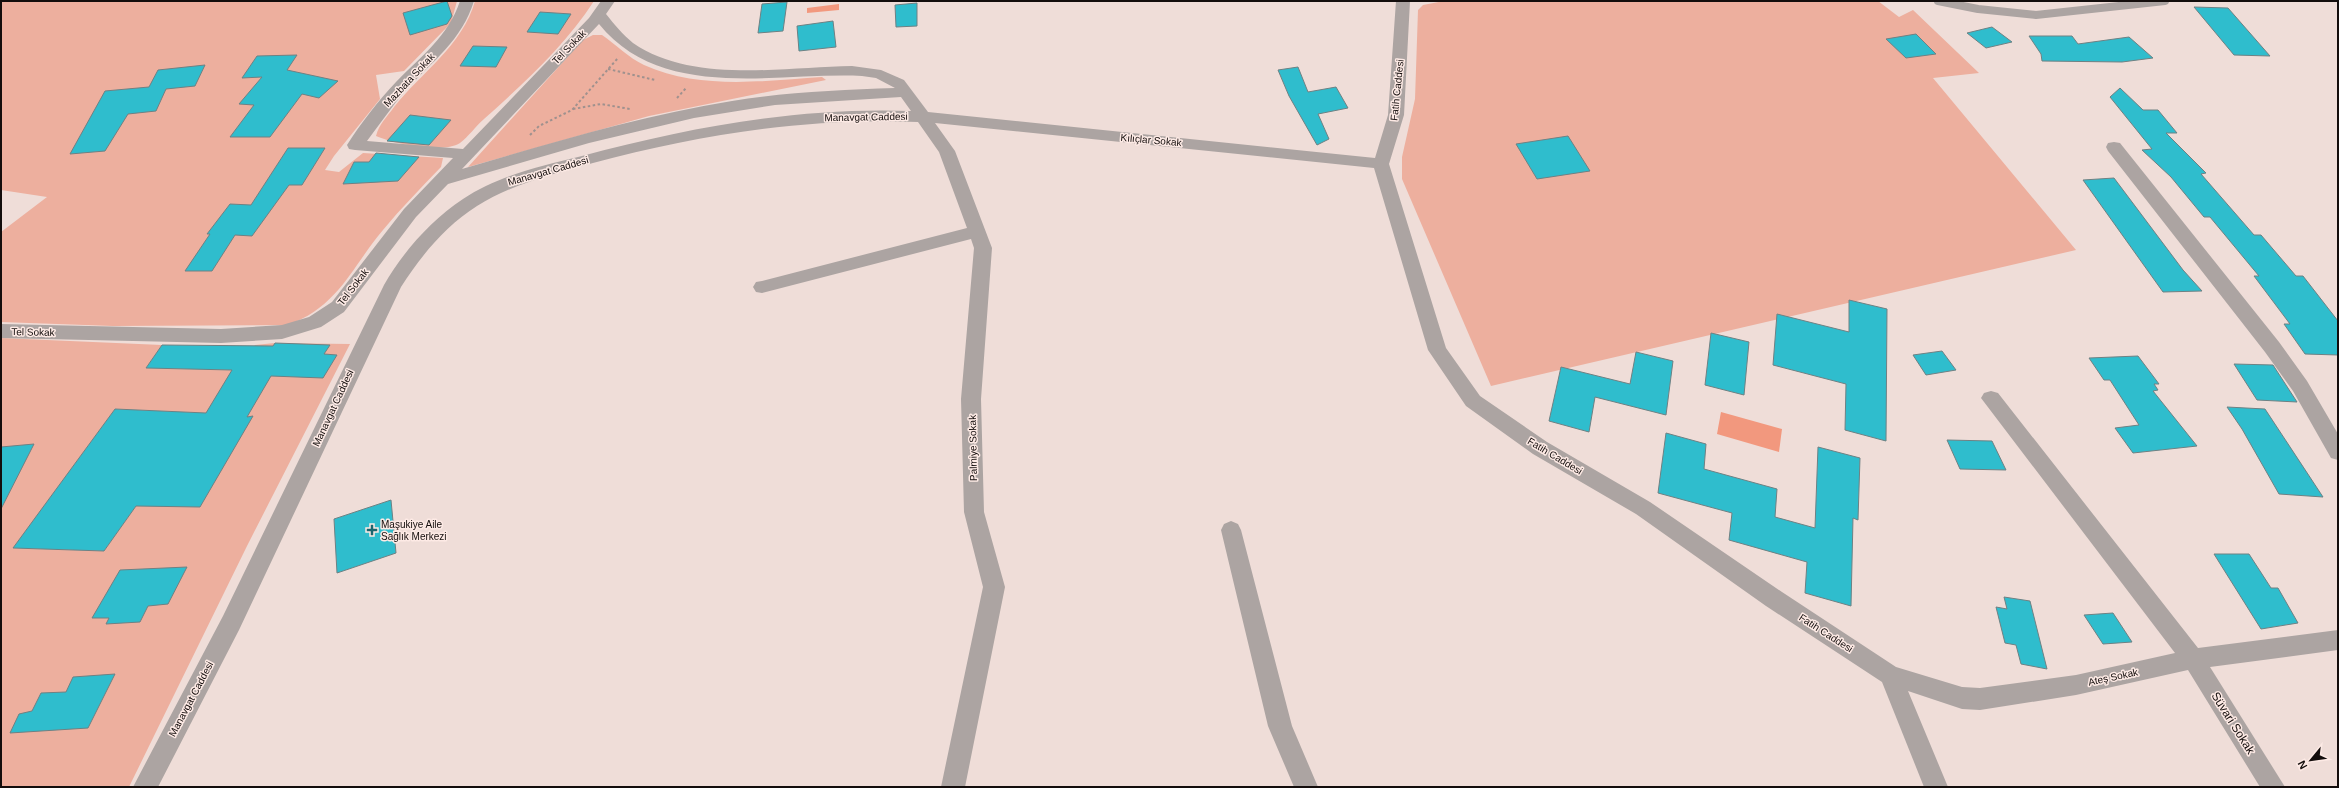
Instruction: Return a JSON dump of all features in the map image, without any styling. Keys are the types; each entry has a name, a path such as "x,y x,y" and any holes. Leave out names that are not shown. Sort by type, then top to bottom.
{"street":[{"name":"Mazbata Sokak","path":"465,154 355,145 392,96 450,36 464,11 467,1"},
{"name":"Fatih Caddesi","path":"1403,1 1396,115 1381,164 1437,350 1473,401 1540,448 1643,508 1774,599 1890,675"},
{"name":"Tel Sokak","path":"1,331 221,336 263,334 300,328 321,319 338,307 384,246 440,180 603,8"},
{"name":"Manavgat Caddesi","path":"603,8 616,35 630,46 652,59 701,71 758,75 862,71 890,77 899,82 922,117"},
{"path":"440,180 649,123 732,106 800,97 906,92"},
{"name":"Manavgat Caddesi","path":"146,787 231,623 393,285 420,246 444,222 483,194 506,183 653,143 696,134 792,121 864,116 922,117"},
{"name":"Kılıçlar Sokak","path":"922,117 1138,140 1331,157 1381,164"},
{"name":"Palmiye Sokak","path":"922,117 948,151 983,248 971,399 974,512 994,587 953,787"},
{"path":"2114,147 2272,347 2300,386 2338,452"},
{"path":"762,287 977,231"},
{"name":"Süvari Sokak","path":"1991,398 2193,659 2273,787"},
{"path":"1231,530 1280,726 1306,787"},
{"name":"Ateş Sokak","path":"1890,675 1962,698 1980,699 2076,685 2193,659 2338,640"},
{"path":"1890,675 1936,787"}],"lane":[{"path":"1938,1 1978,9 2036,15 2165,1"}],"path":[{"path":"572,110 630,46"},
{"path":"608,69 658,80"},
{"path":"676,99 701,71"},
{"path":"679,86 686,87"},
{"path":"521,158 532,132 572,110 589,104 604,103 634,109"}],"shaded area":[{"path":"1,1 457,1 451,23 404,71 376,75 380,99 334,156 325,170 339,172 363,153 443,158 441,167 390,222 372,244 343,285 332,297 305,317 288,325 113,326 1,322 1,232 47,197 1,190"},
{"path":"475,1 594,1 583,18 543,64 460,143 442,148 418,147 394,142 376,136 381,124 394,107 451,45 469,17"},
{"path":"1444,1 1878,1 1899,17 1913,10 1979,73 1933,78 2076,250 1491,386 1402,179 1402,157 1415,99 1418,10 1423,5"},
{"path":"839,4 839,10 807,13 807,8"},
{"path":"593,35 602,35 644,65 665,73 687,78 732,82 754,82 822,77 826,80 649,116 468,167 583,40"},
{"path":"1,338 162,345 146,368 239,370 255,345 275,343 350,344 247,546 129,787 1,787","holes":["115,409 202,413 104,551 14,548"]},
{"path":"1721,412 1782,429 1779,452 1717,434"}],"building":[{"path":"447,1 452,16 447,24 410,35 403,13"},
{"path":"787,2 783,31 758,33 762,4"},
{"path":"917,3 917,26 896,27 895,5"},
{"path":"2194,7 2228,8 2270,56 2234,55"},
{"path":"540,12 571,14 558,34 527,32"},
{"path":"833,21 836,47 799,51 797,26"},
{"path":"1992,27 2012,42 1986,48 1967,33"},
{"path":"1916,34 1936,54 1906,58 1886,39"},
{"path":"2029,36 2072,36 2078,44 2129,37 2153,58 2122,62 2042,61 2041,54"},
{"path":"473,46 507,47 496,67 460,66"},
{"path":"297,55 287,70 338,81 319,98 302,94 270,137 230,137 254,105 239,104 262,77 242,78 257,56"},
{"path":"205,65 195,86 166,89 156,111 128,114 105,151 70,154 105,91 149,87 158,70"},
{"path":"1298,67 1308,92 1336,87 1348,108 1318,114 1329,139 1317,145 1289,96 1278,70"},
{"path":"2120,88 2143,110 2158,110 2177,133 2166,133 2206,173 2201,174 2254,235 2261,235 2296,276 2303,276 2338,321 2338,355 2305,354 2284,324 2290,324 2254,276 2259,276 2210,217 2204,217 2171,177 2142,150 2152,149 2110,97"},
{"path":"410,115 451,120 429,145 387,141"},
{"path":"1568,136 1590,171 1537,179 1516,144"},
{"path":"288,148 325,148 302,185 289,185 252,236 235,235 212,271 185,271 210,234 207,234 230,204 251,205"},
{"path":"376,153 419,157 398,181 343,184 354,162 369,162"},
{"path":"2114,178 2183,270 2202,291 2163,292 2083,180"},
{"path":"1849,300 1887,309 1886,441 1845,430 1846,384 1773,365 1777,314 1849,332"},
{"path":"1711,333 1749,342 1744,395 1705,385"},
{"path":"275,343 330,345 324,354 337,355 323,378 271,376 247,417 253,416 200,507 136,506 104,551 13,548 115,409 206,413 232,370 146,368 162,345 273,346"},
{"path":"1942,351 1956,370 1926,375 1913,355"},
{"path":"1636,352 1673,361 1666,415 1595,397 1589,432 1549,421 1561,367 1630,384"},
{"path":"2138,356 2159,384 2154,384 2158,390 2153,391 2197,446 2133,453 2115,428 2139,425 2110,380 2104,380 2089,358"},
{"path":"2234,364 2273,365 2297,402 2257,400"},
{"path":"2227,407 2265,409 2323,497 2279,494 2242,429"},
{"path":"1666,433 1706,444 1704,469 1777,489 1775,517 1815,528 1818,447 1860,458 1858,520 1853,518 1851,606 1805,593 1807,562 1729,540 1732,513 1658,493"},
{"path":"1947,440 1992,441 2006,470 1960,469"},
{"path":"34,444 1,509 1,447"},
{"path":"391,500 396,553 337,573 334,519"},
{"path":"2214,554 2249,554 2271,588 2278,588 2298,623 2261,629"},
{"path":"187,567 168,604 148,606 140,622 106,624 109,618 92,618 120,570"},
{"path":"2004,597 2030,601 2047,669 2021,664 2016,645 2005,643 1996,607 2007,609"},
{"path":"2113,613 2132,642 2103,644 2084,615"},
{"path":"115,674 88,728 10,733 19,714 32,711 41,693 66,692 73,677"}],"place":[{"name":"Maşukiye Aile Sağlık Merkezi","path":"372,530"}]}
